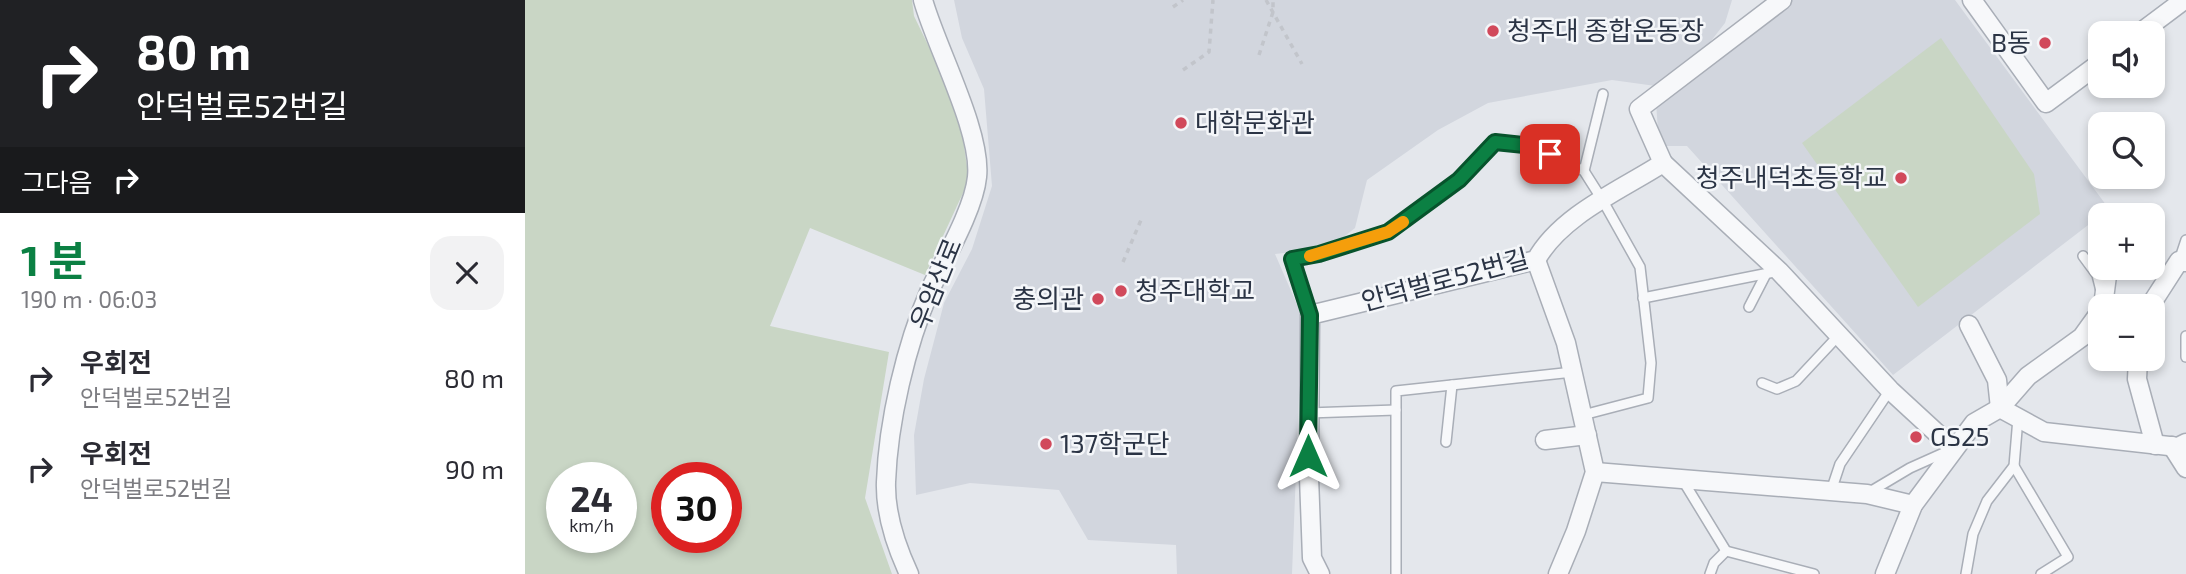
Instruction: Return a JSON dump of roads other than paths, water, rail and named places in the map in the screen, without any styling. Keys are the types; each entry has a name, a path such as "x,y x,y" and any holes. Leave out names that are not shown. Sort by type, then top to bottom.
{"street":[{"name":"우암산로","path":"909,574 895,543 886,484 892,423 928,294 962,221 977,177 971,130 932,33 923,0"},
{"path":"1782,0 1639,109 1663,163 1839,335 1890,390 1953,449"},
{"path":"1972,0 2046,103 2088,72"},
{"path":"2156,21 2184,0"},
{"name":"안덕벌로52번길","path":"1310,315 1536,260 1545,244 1563,228 1663,163"},
{"path":"1536,260 1573,372 1595,472 1576,531 1558,574"},
{"path":"2159,294 2182,261"},
{"path":"1310,315 1308,413 1312,558 1320,574"},
{"path":"1969,325 1997,380 2000,408"},
{"path":"1885,574 1913,505 1953,449 1975,423 2000,408 2028,376 2082,337 2088,328"},
{"path":"2137,371 2137,379 2186,468"},
{"path":"2000,408 2044,432 2171,445"},
{"path":"1545,440 1587,435"},
{"path":"1595,472 1867,494 1913,505"}],"lane":[{"path":"1584,171 1603,94"},
{"path":"1310,315 1292,259 1319,254 1388,232 1459,180 1495,142 1533,146 1584,171 1640,267 1651,363 1648,398 1583,415"},
{"path":"2182,261 2186,240"},
{"path":"2083,256 2097,275 2101,294"},
{"path":"1643,298 1772,272"},
{"path":"1749,307 1772,272"},
{"path":"1762,383 1777,389 1796,381 1839,335"},
{"path":"2186,336 2186,357"},
{"path":"1396,574 1396,390 1573,372"},
{"path":"1446,442 1452,385"},
{"path":"1831,491 1840,464 1890,390"},
{"path":"1308,413 1396,410"},
{"path":"1966,574 1973,534 1987,500 2014,466 2018,418"},
{"path":"1867,494 1910,468 1953,449"},
{"path":"2014,466 2068,556 2041,574"},
{"path":"1682,479 1726,551 1814,574"},
{"path":"1710,574 1714,563 1726,551"}],"place":[{"name":"청주대 종합운동장","path":"1493,31"},
{"name":"B동","path":"2045,43"},
{"name":"대학문화관","path":"1181,123"},
{"name":"청주내덕초등학교","path":"1901,178"},
{"name":"청주대학교","path":"1121,291"},
{"name":"충의관","path":"1098,299"},
{"name":"GS25","path":"1916,437"},
{"name":"137학군단","path":"1046,444"}]}
